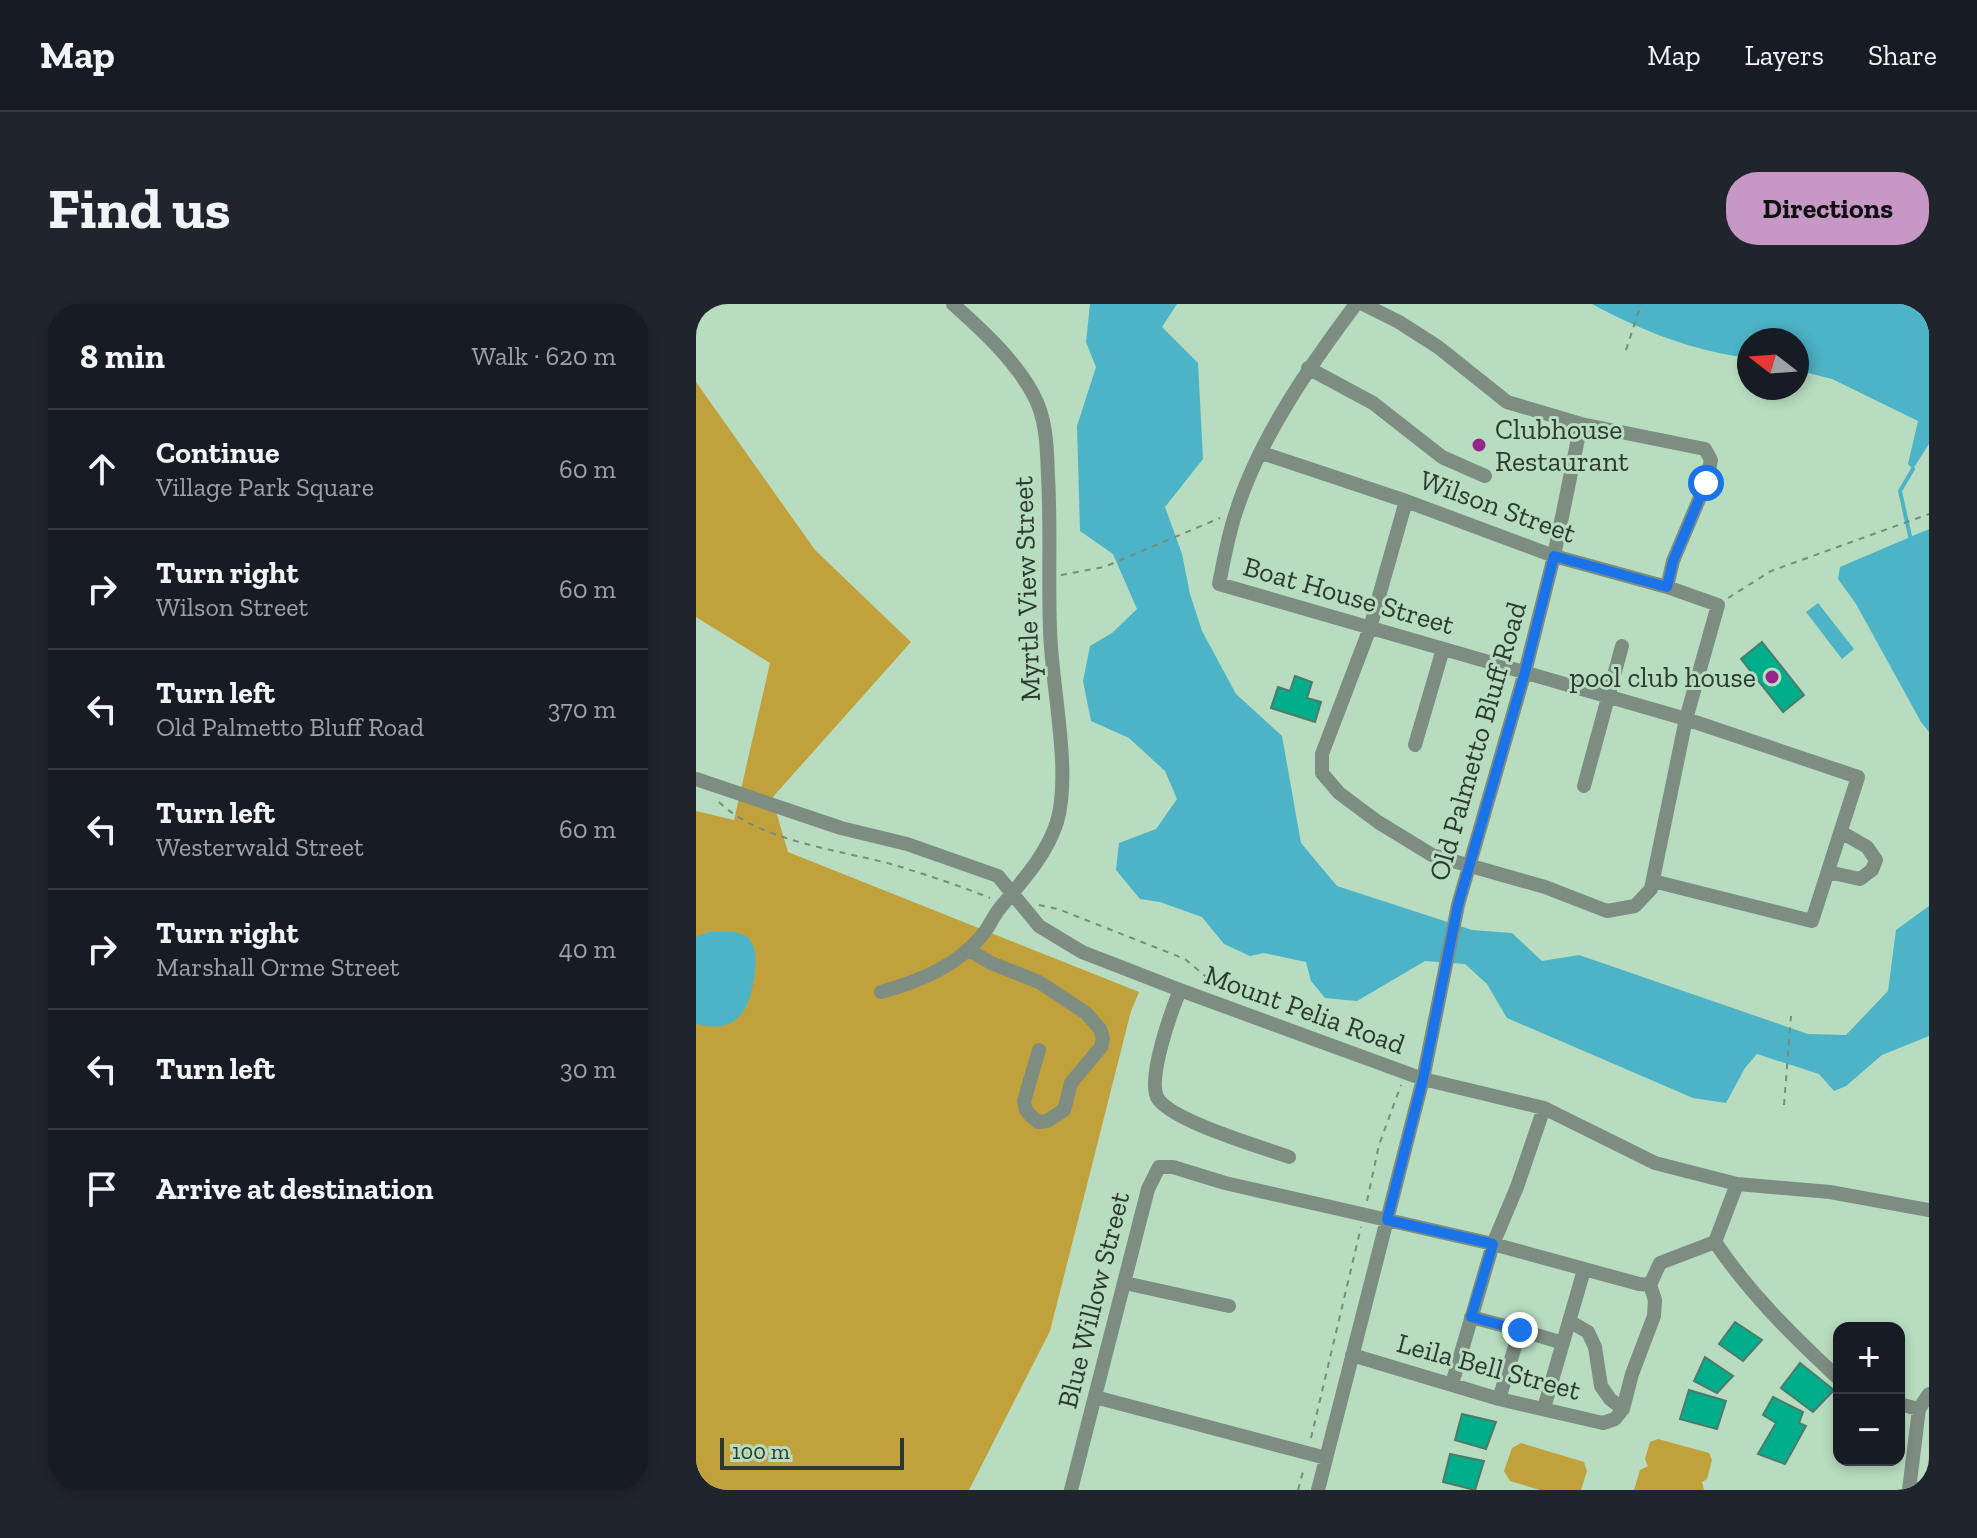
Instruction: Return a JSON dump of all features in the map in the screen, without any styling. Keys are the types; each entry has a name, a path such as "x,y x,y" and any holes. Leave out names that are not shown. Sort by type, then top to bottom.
{"street":[{"name":"Myrtle View Street","path":"881,992 933,974 969,950 1033,870 1057,821 1062,794 1050,628 1046,434 1035,397 1017,368 953,304"},
{"name":"Boat House Street","path":"1356,304 1308,368 1262,453 1236,511 1219,584 1686,719 1858,777 1841,832"},
{"path":"1363,304 1438,347 1507,402 1581,424 1705,449 1711,460 1706,483 1673,561 1667,587"},
{"path":"1308,368 1373,403 1442,457 1485,476"},
{"name":"Old Palmetto Bluff Road","path":"1318,1490 1423,1079 1458,905 1525,672 1554,556 1581,424"},
{"name":"Wilson Street","path":"1262,453 1406,501 1554,556 1667,587 1718,605"},
{"path":"1406,501 1370,628 1322,754 1322,773 1339,793 1378,822 1432,855 1545,887 1607,911 1635,906 1651,889 1686,719 1718,605"},
{"path":"1584,786 1622,646"},
{"path":"1415,745 1443,649"},
{"name":"Mount Pelia Road","path":"696,779 841,828 907,844 998,876 1039,926 1082,952 1423,1079 1544,1108 1655,1163 1737,1184 1830,1192 1929,1210"},
{"path":"1653,881 1812,921 1841,832 1867,847 1876,860 1872,870 1860,879 1828,872"},
{"path":"969,950 991,963 1039,982 1086,1013 1100,1029 1103,1039 1101,1047 1071,1083 1064,1110 1047,1121 1038,1122 1026,1110 1024,1101 1039,1050"},
{"path":"1180,990 1164,1031 1154,1088 1158,1100 1199,1125 1289,1157"},
{"path":"1452,1384 1493,1244 1517,1187 1544,1108"},
{"name":"Blue Willow Street","path":"1071,1490 1148,1189 1159,1167 1173,1167 1225,1183 1493,1244 1650,1285"},
{"path":"1569,1321 1592,1337 1601,1386 1610,1399 1623,1409 1632,1374 1654,1316 1655,1300 1650,1285 1660,1263 1715,1242 1737,1184"},
{"path":"1715,1242 1740,1280 1833,1373"},
{"path":"1544,1408 1584,1270"},
{"path":"1125,1283 1229,1306"},
{"path":"1471,1317 1563,1343"},
{"path":"1499,1399 1520,1330"},
{"name":"Leila Bell Street","path":"1352,1355 1499,1399 1603,1423 1615,1419 1623,1409"},
{"path":"1909,1490 1919,1409 1929,1394"},
{"path":"1095,1397 1326,1458"},
{"path":"1905,1406 1919,1409"}],"path":[{"path":"1626,350 1641,304"},
{"path":"1051,577 1104,567 1236,511"},
{"path":"1718,605 1771,571 1929,514"},
{"path":"1784,1105 1791,1016"},
{"path":"1298,1490 1379,1145 1398,1097 1404,1072"}],"shaded area":[{"path":"696,382 815,550 911,642 772,798 788,852 1139,992 1131,1011 1050,1331 969,1490 696,1490 696,811 734,820 770,663 696,617"},
{"path":"1658,1439 1709,1453 1712,1460 1707,1479 1702,1482 1704,1490 1634,1490 1640,1470 1648,1466 1645,1459 1650,1442"},
{"path":"1521,1443 1584,1462 1587,1471 1581,1490 1540,1490 1510,1481 1504,1471 1512,1448"}],"water":[{"path":"1090,304 1177,304 1162,327 1198,363 1203,459 1165,507 1182,554 1202,631 1236,694 1282,736 1301,843 1337,886 1472,930 1512,933 1542,961 1579,955 1808,1034 1846,1035 1888,991 1896,930 1929,906 1929,1036 1882,1055 1846,1086 1834,1091 1819,1074 1757,1054 1745,1068 1726,1103 1693,1098 1507,1018 1487,984 1465,964 1425,961 1357,1001 1325,998 1311,981 1306,962 1264,953 1250,956 1224,944 1202,917 1160,902 1140,899 1116,870 1119,843 1156,829 1177,799 1165,771 1129,738 1091,721 1083,681 1090,646 1112,633 1137,609 1113,554 1080,531 1077,426 1096,367 1086,342"},
{"path":"1592,304 1929,304 1929,444 1913,469 1908,464 1918,421 1832,379 1809,373 1809,328 1737,328 1737,356 1668,338"},
{"path":"1929,529 1929,732 1856,604 1838,579 1840,567"},
{"path":"1818,603 1854,649 1842,659 1806,612"},
{"path":"710,932 739,933 747,937 755,956 754,979 748,1002 737,1018 721,1026 696,1024 696,937"}],"building":[{"name":"pool club house","path":"1762,642 1804,695 1783,712 1741,659"},
{"path":"1295,676 1312,682 1307,698 1321,702 1315,722 1271,708 1278,687 1290,691"},
{"path":"1735,1322 1762,1340 1743,1361 1719,1344"},
{"path":"1705,1357 1733,1376 1717,1393 1694,1381"},
{"path":"1800,1363 1833,1391 1813,1412 1781,1388"},
{"path":"1689,1390 1726,1401 1717,1429 1680,1419"},
{"path":"1773,1397 1803,1412 1799,1423 1806,1426 1785,1464 1758,1454 1776,1423 1763,1415"},
{"path":"1462,1414 1496,1422 1486,1449 1455,1440"},
{"path":"1450,1454 1484,1461 1475,1490 1443,1482"}],"waterway":[{"path":"1910,536 1900,491 1913,469"}],"place":[{"name":"Clubhouse Restaurant","path":"1479,445"},
{"name":"pool club house","path":"1772,677"}],"route":[{"path":"1520,1330 1471,1317 1493,1244 1387,1220 1423,1079 1458,905 1525,672 1554,556 1667,587 1673,561 1706,483"}]}
